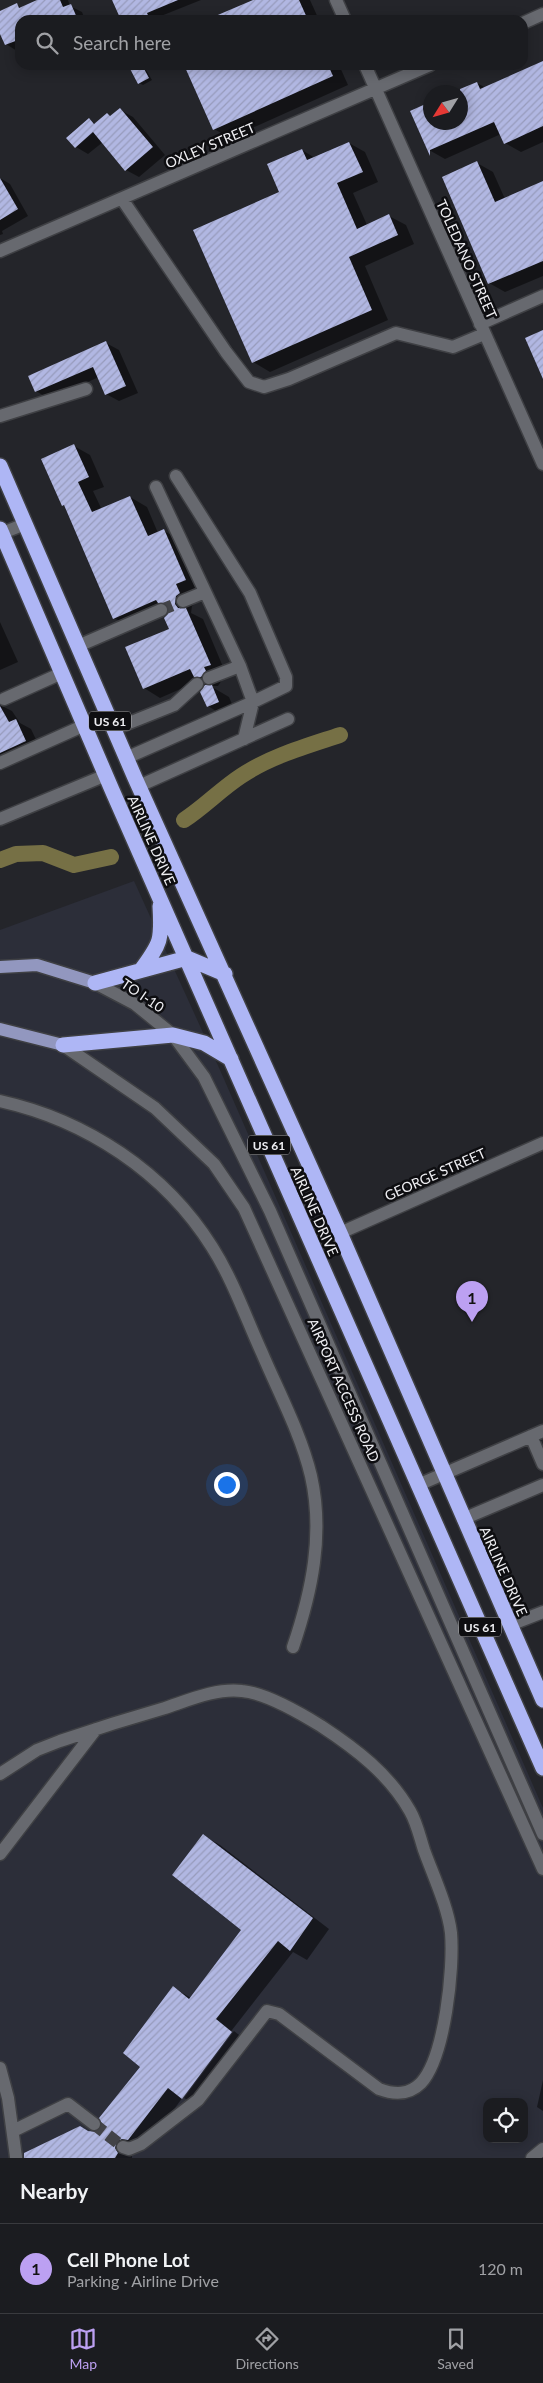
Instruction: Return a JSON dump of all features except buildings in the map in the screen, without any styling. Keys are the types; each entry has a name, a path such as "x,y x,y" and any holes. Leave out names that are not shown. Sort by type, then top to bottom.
{"highway":[{"name":"AIRLINE DRIVE","path":"0,466 126,758 225,974 340,1233 543,1700"},
{"name":"AIRLINE DRIVE","path":"1,532 230,1059 543,1768"},
{"path":"142,970 154,953 162,936 160,897"},
{"path":"95,983 187,958 225,974"},
{"path":"63,1045 173,1035 204,1043 230,1059"}],"main road":[{"path":"0,967 37,964 95,983"},
{"name":"AIRPORT ACCESS ROAD","path":"0,1029 63,1045"}],"street":[{"path":"336,0 343,15"},
{"path":"528,21 543,14"},
{"name":"TOLEDANO STREET","path":"367,70 543,464"},
{"name":"OXLEY STREET","path":"0,251 122,200 419,70"},
{"path":"122,200 226,352 249,382 264,387 289,380 396,333 453,347 543,296"},
{"path":"0,416 86,389"},
{"path":"126,758 279,691 286,686 286,678 250,593 176,476"},
{"path":"156,487 240,666 253,702 244,739"},
{"path":"1,532 25,524"},
{"path":"183,601 205,592"},
{"path":"78,646 161,610"},
{"path":"209,678 240,666"},
{"path":"4,699 62,673"},
{"path":"114,729 174,705 196,684"},
{"path":"139,786 288,719"},
{"path":"0,763 84,725"},
{"path":"0,819 106,775"},
{"name":"TO I-10","path":"95,983 135,1004 173,1035"},
{"name":"AIRPORT ACCESS ROAD","path":"173,1035 204,1076 270,1210 543,1834"},
{"name":"AIRPORT ACCESS ROAD","path":"63,1045 155,1108 214,1164 244,1208 543,1869"},
{"path":"0,1101 23,1106 74,1125 124,1154 154,1178 190,1216 213,1248 234,1289 292,1424 311,1476 315,1504 315,1562 309,1598 293,1647"},
{"name":"GEORGE STREET","path":"340,1233 543,1143"},
{"path":"418,1485 543,1431"},
{"path":"531,1436 543,1464"},
{"path":"463,1519 543,1485"},
{"path":"510,1624 543,1612"},
{"path":"0,1774 37,1750 96,1729 213,1693 243,1691 271,1700 308,1718 347,1743 374,1766 394,1788 411,1812 450,1931 451,1967 446,2013 434,2059 421,2083 412,2090 401,2094 380,2089 279,2014 267,2011 198,2100 140,2144 129,2149 123,2147"},
{"path":"0,1854 96,1729"},
{"path":"0,2068 13,2131 16,2157"},
{"path":"13,2131 68,2104 94,2124"},
{"path":"532,2158 543,2150"}],"shaded area":[{"path":"134,881 220,1070 543,1808 543,2158 0,2158 0,930"}],"waterway":[{"path":"184,820 234,781 264,763 289,752 340,735"},
{"path":"0,860 16,854 43,853 74,865 111,857"}],"tunnel":[{"path":"161,610 183,601"},
{"path":"94,2124 123,2147"}],"place":[{"name":"Cell Phone Lot","path":"472,1322"}]}
